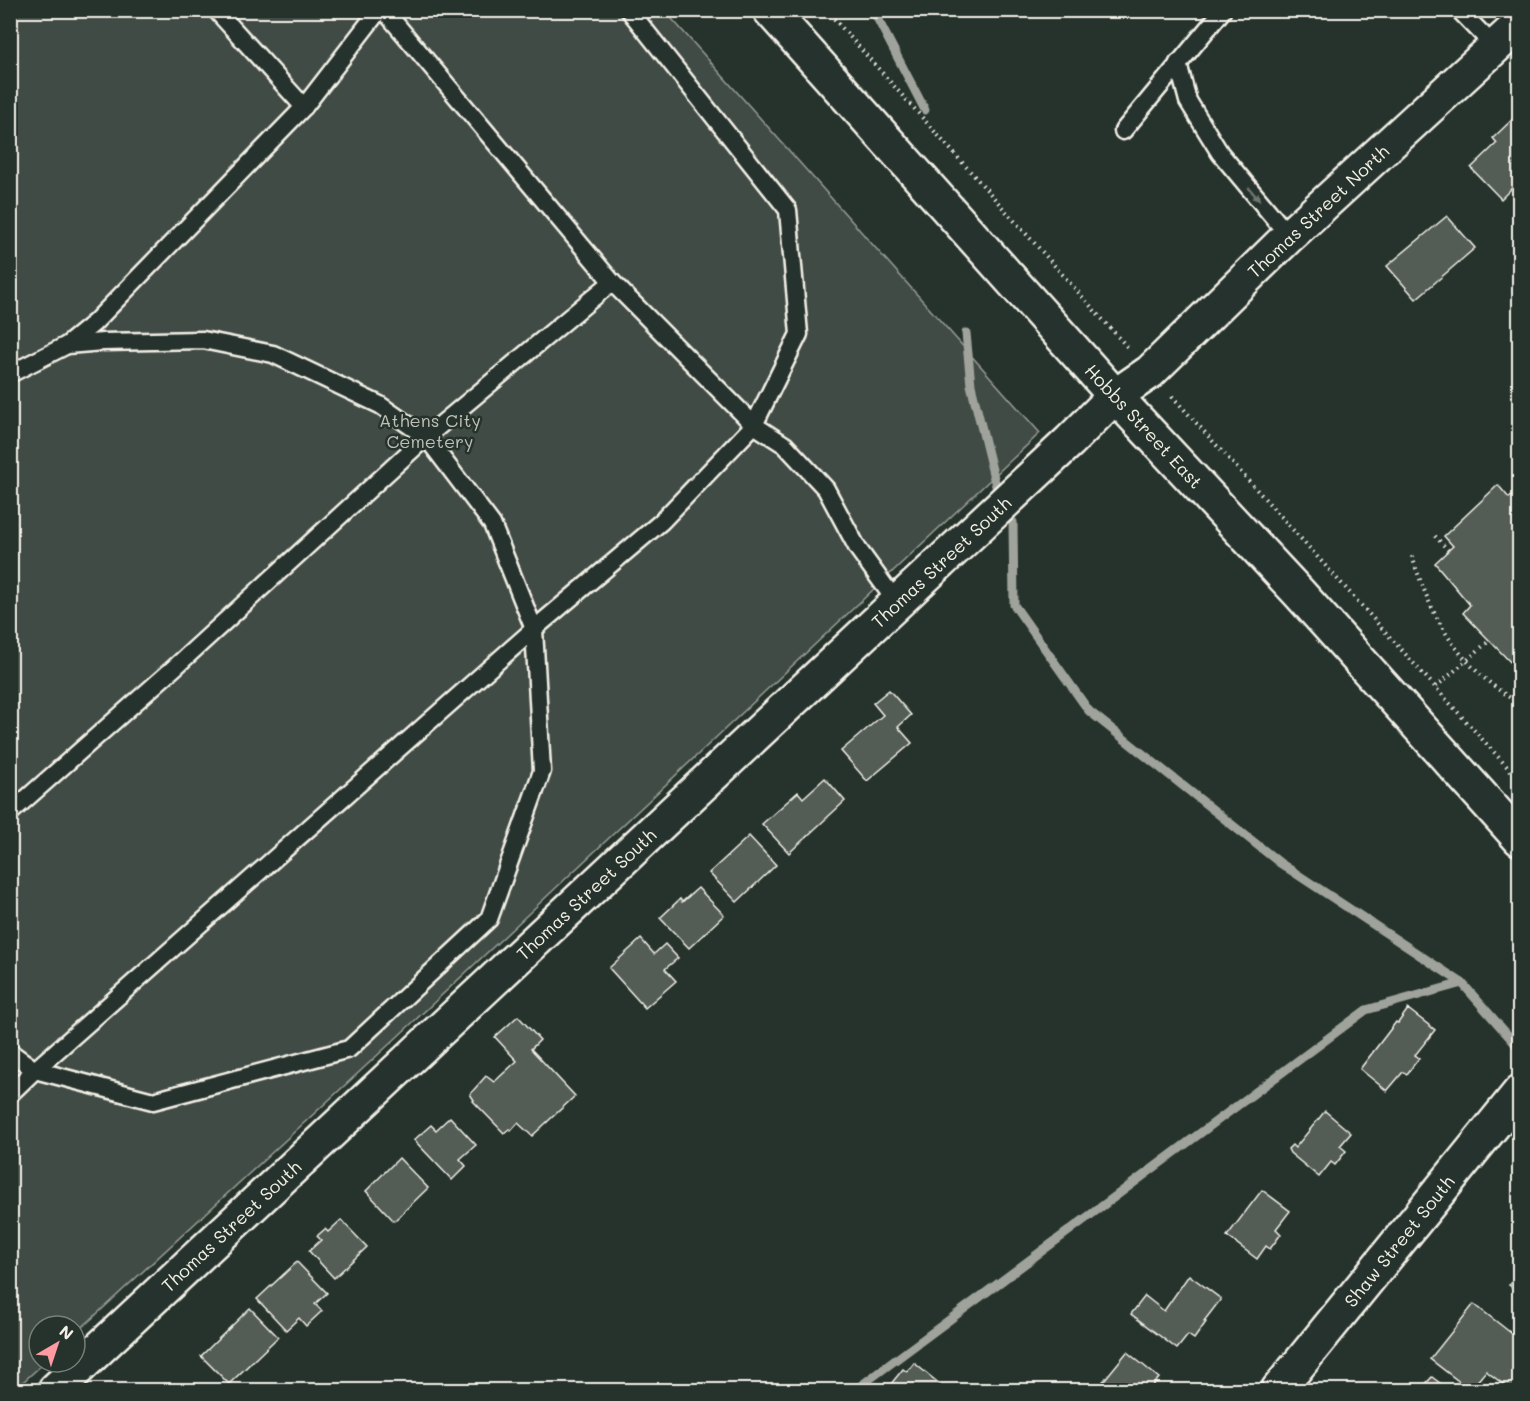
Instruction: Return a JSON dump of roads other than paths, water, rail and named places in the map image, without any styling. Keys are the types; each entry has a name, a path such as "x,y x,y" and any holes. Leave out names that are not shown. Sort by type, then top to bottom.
{"street":[{"name":"Hobbs Street East","path":"770,10 1115,396 1299,593 1520,839"},
{"name":"Thomas Street North","path":"1115,396 1150,372 1289,236 1520,24"},
{"name":"Thomas Street South","path":"55,1390 1070,441 1115,396"},
{"name":"Shaw Street South","path":"1278,1390 1516,1102"}],"lane":[{"path":"216,10 304,107"},
{"path":"10,374 67,345 94,323 304,107 379,10"},
{"path":"384,10 612,282 754,425 784,445 826,489 858,549 897,603"},
{"path":"10,1094 534,629 661,522 754,425 799,334 788,210 629,10"},
{"path":"1123,131 1223,10"},
{"path":"1459,10 1495,47"},
{"path":"1178,63 1188,101 1220,153 1289,236"},
{"path":"10,813 174,668 426,437 612,282"},
{"path":"10,1052 35,1070 153,1101 349,1049 489,919 542,771 534,629 492,524 426,437 380,405 273,354 203,340 67,345"}],"waterway":[{"path":"873,10 925,110"},
{"path":"966,333 971,385 996,486"},
{"path":"1013,522 1014,605 1089,711 1280,863 1462,983 1520,1049"},
{"path":"855,1390 1366,1010 1462,983"}],"park label":[{"name":"Athens City Cemetery","path":"430,430"}]}
